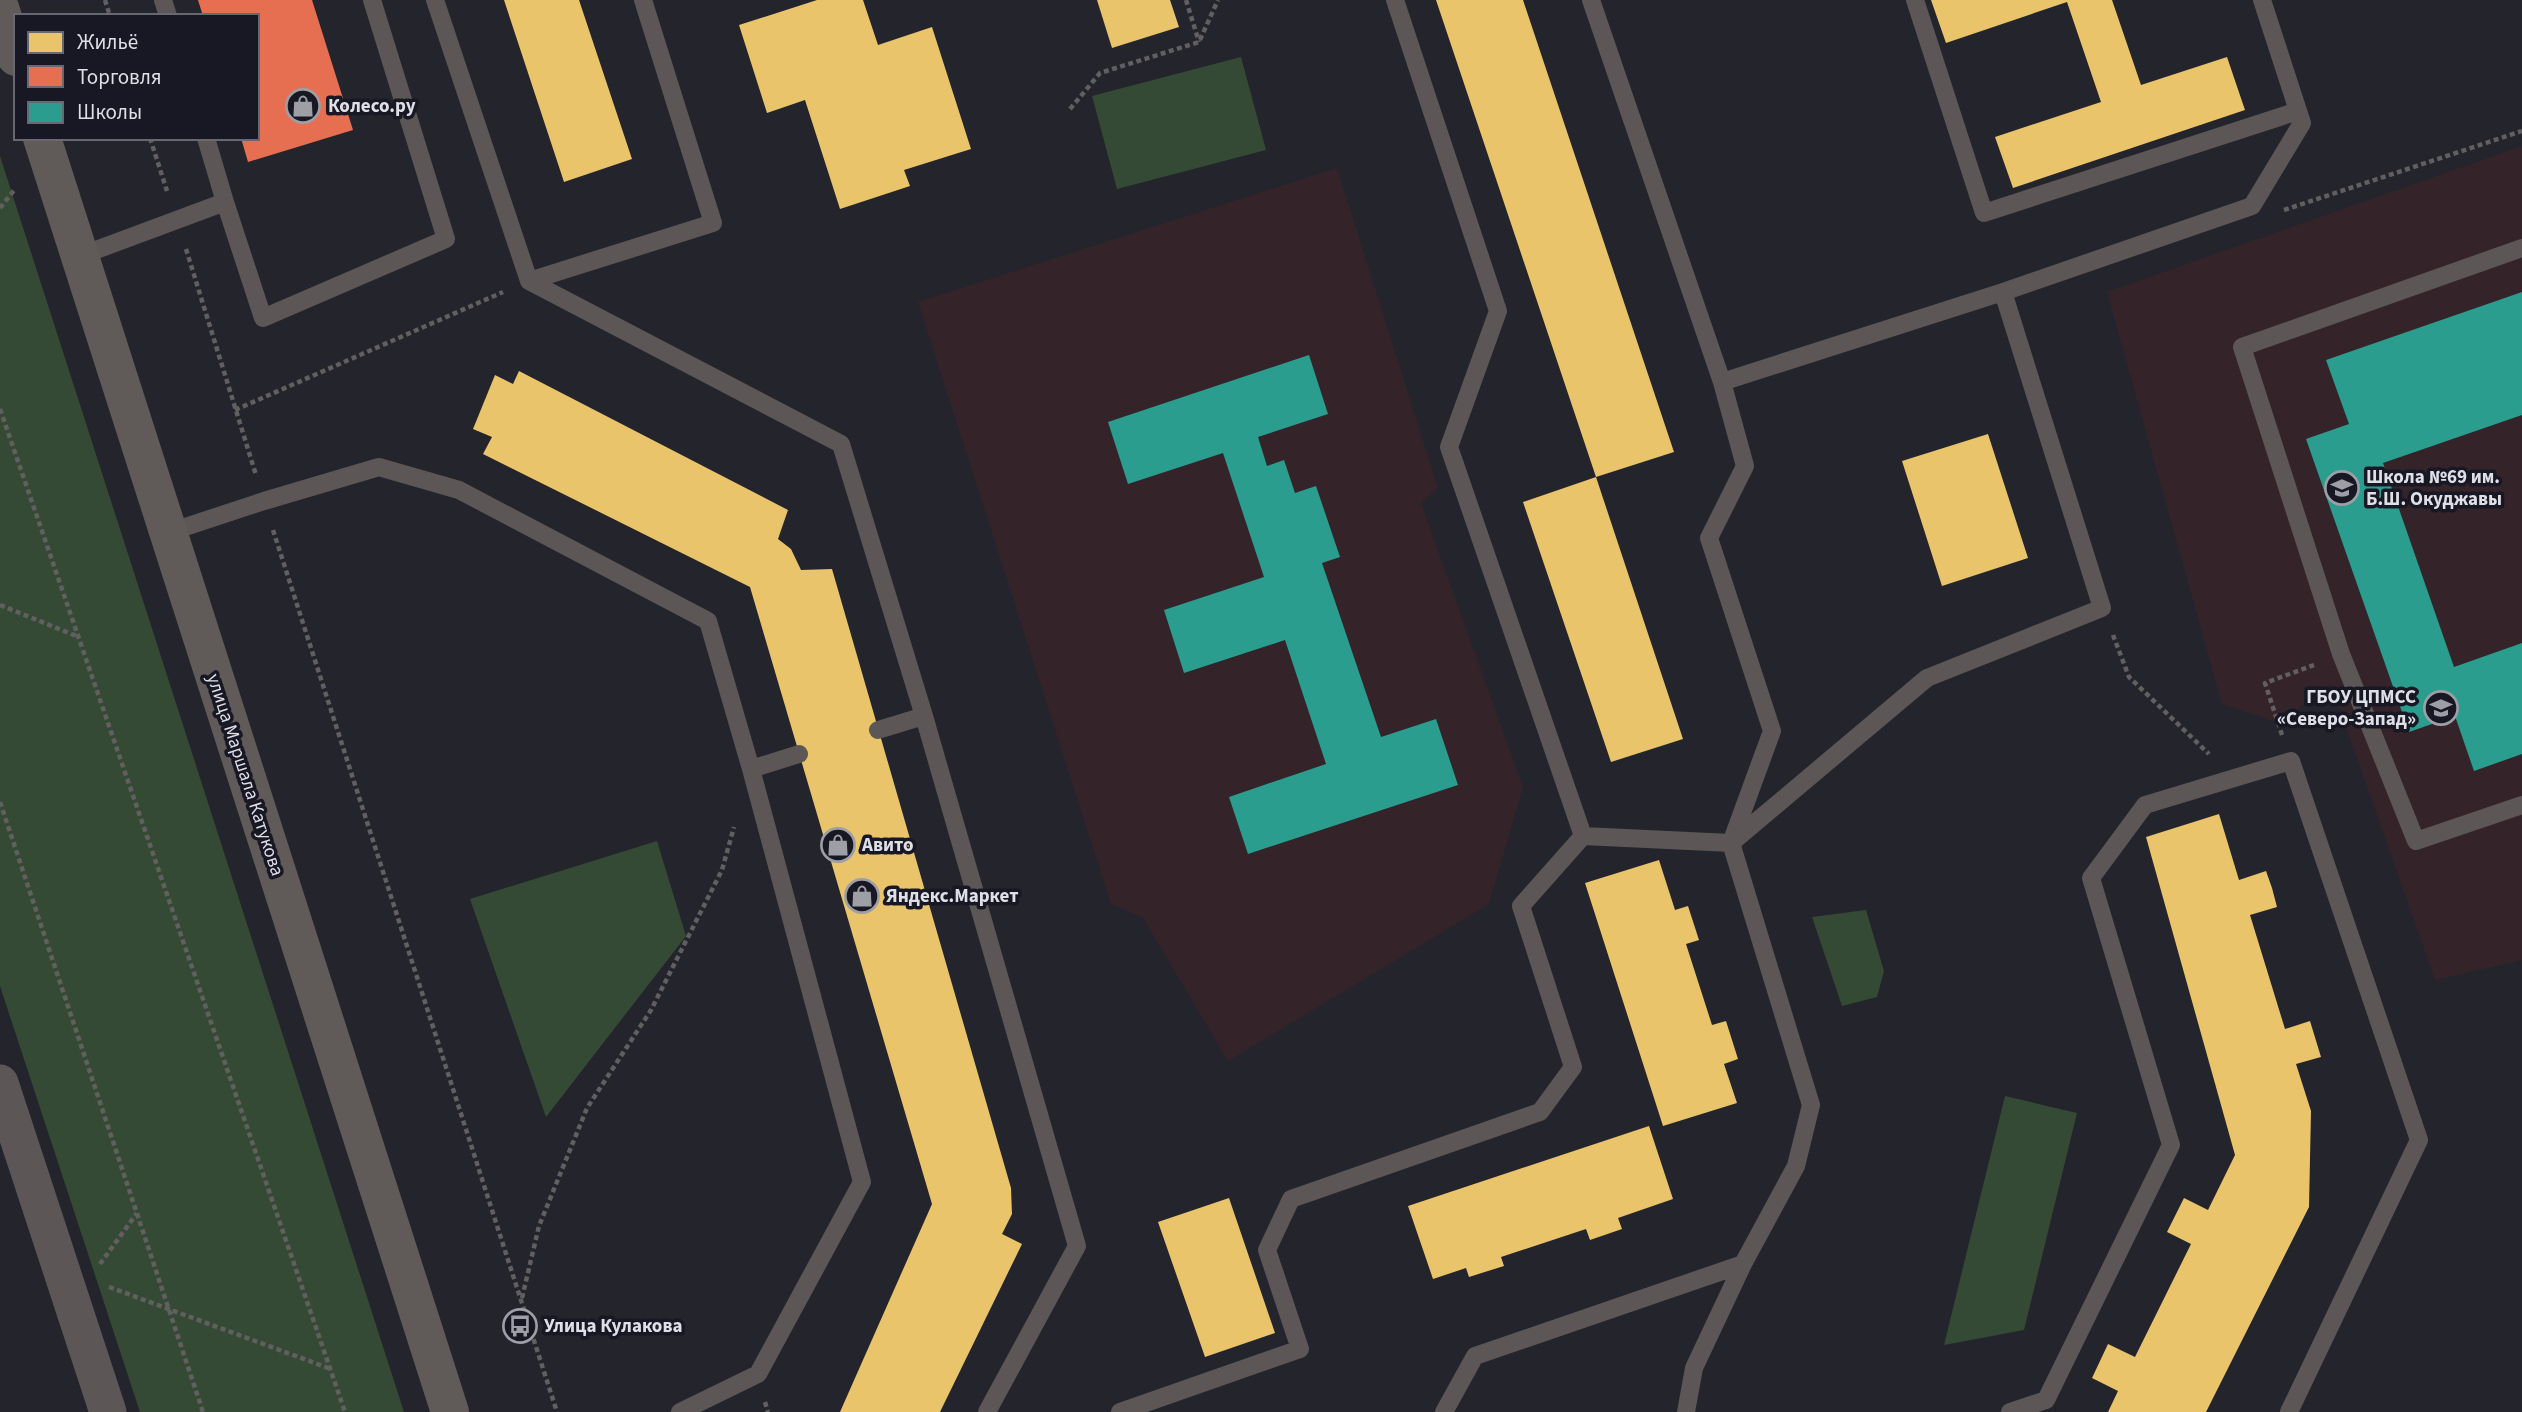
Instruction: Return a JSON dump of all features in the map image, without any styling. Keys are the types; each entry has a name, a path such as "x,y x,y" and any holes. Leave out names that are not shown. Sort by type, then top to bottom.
{"main road":[{"path":"0,8 14,51"},
{"name":"улица Маршала Катукова","path":"43,140 450,1412"}],"street":[{"path":"0,1083 78,1282 108,1412"}],"lane":[{"path":"207,140 263,318 446,239 372,0"},
{"path":"435,0 529,281 841,444 924,716 1077,1246 987,1412"},
{"path":"529,281 713,223 643,0"},
{"path":"1395,0 1499,311 1449,447 1583,836"},
{"path":"1591,0 1722,382 1745,466 1709,538 1772,731 1731,843 1811,1105 1796,1166 1744,1264 1694,1368 1686,1412"},
{"path":"1915,0 1984,213 2298,111"},
{"path":"1722,382 2003,292 2252,206 2302,123 2262,0"},
{"path":"80,256 226,202"},
{"path":"2522,248 2242,347 2341,654 2416,841 2522,805"},
{"path":"1583,836 1731,843 1927,678 2102,608 2003,292"},
{"path":"167,533 379,467 459,490 708,621 751,769 862,1182 758,1374 680,1412"},
{"path":"878,730 924,716"},
{"path":"751,769 799,754"},
{"path":"2010,1412 2046,1400 2171,1145 2091,878 2145,805 2291,761 2419,1140 2289,1412"},
{"path":"1120,1412 1300,1349 1267,1250 1291,1199 1540,1112 1573,1067 1521,906 1583,836"},
{"path":"1444,1412 1475,1356 1744,1264"}],"path":[{"path":"1186,0 1199,42"},
{"path":"1070,109 1100,73 1199,42 1218,0"},
{"path":"2252,206 2288,211 2522,131"},
{"path":"151,140 557,1412"},
{"path":"0,208 15,189"},
{"path":"235,410 529,281"},
{"path":"0,409 345,1412"},
{"path":"0,605 79,637"},
{"path":"2102,608 2129,677 2234,778"},
{"path":"2275,711 2265,683 2341,654"},
{"path":"522,1301 539,1226 587,1108 651,1010 722,870 751,769"},
{"path":"0,802 203,1412"},
{"path":"137,1213 78,1282 170,1310 332,1369"}],"shaded area":[{"name":"Школа №69 им. Б.Ш. Окуджавы","path":"2522,146 2522,960 2435,980 2331,684 2279,723 2222,704 2107,292"},
{"path":"1337,168 1438,488 1421,503 1523,787 1489,904 1228,1061 1143,918 1111,904 918,302"}],"green space":[{"path":"1241,57 1266,150 1117,189 1092,96"},
{"path":"0,156 404,1412 140,1412 0,986"},
{"path":"657,841 686,936 546,1117 470,899"},
{"path":"1866,910 1884,971 1877,997 1842,1006 1812,917"},
{"path":"2005,1096 2077,1113 2024,1330 1944,1345"}],"building: Жильё":[{"path":"504,0 579,0 632,159 564,182"},
{"path":"817,0 863,0 878,45 932,27 971,149 904,170 910,186 840,209 805,100 767,113 739,25"},
{"path":"1097,0 1170,0 1179,27 1112,48"},
{"path":"1436,0 1523,0 1674,452 1596,477"},
{"path":"1931,0 2112,0 2141,85 2227,57 2245,110 2013,188 1995,137 2101,102 2067,2 1946,43"},
{"path":"519,371 788,510 778,539 791,549 801,570 832,569 1011,1188 1012,1214 1002,1234 1022,1244 940,1412 840,1412 932,1204 750,587 483,454 492,437 473,429 495,375 513,384"},
{"path":"1988,434 2028,558 1942,586 1902,461"},
{"path":"1596,477 1683,739 1611,762 1523,502"},
{"path":"2219,814 2239,880 2266,871 2272,888 2277,907 2250,915 2285,1029 2310,1021 2321,1057 2296,1064 2311,1111 2309,1207 2206,1412 2108,1412 2118,1391 2092,1378 2108,1344 2135,1357 2191,1244 2167,1232 2184,1198 2208,1210 2235,1155 2146,837"},
{"path":"1659,860 1675,910 1688,906 1699,940 1686,944 1712,1025 1726,1021 1738,1059 1724,1064 1737,1103 1663,1126 1585,883"},
{"path":"1649,1126 1673,1199 1618,1218 1622,1229 1590,1240 1586,1229 1501,1257 1504,1266 1469,1277 1466,1268 1433,1279 1408,1206"},
{"path":"1229,1198 1275,1333 1205,1357 1158,1222"}],"building: Торговля":[{"path":"198,0 312,0 353,130 248,162 242,140 259,140 259,14 202,14"}],"building: Школы":[{"path":"2522,292 2522,415 2383,463 2454,667 2522,643 2522,754 2474,771 2455,716 2409,732 2306,439 2349,424 2326,360"},
{"path":"1309,355 1328,414 1258,437 1267,466 1284,460 1295,493 1316,486 1340,557 1322,563 1381,737 1436,719 1458,785 1248,854 1229,797 1326,764 1285,640 1184,673 1164,610 1264,577 1223,453 1128,484 1108,422"}],"place":[{"name":"Колесо.ру","path":"303,106"},
{"name":"Школа №69 им. Б.Ш. Окуджавы","path":"2342,488"},
{"name":"ГБОУ ЦПМСС «Северо-Запад»","path":"2441,708"},
{"name":"Авито","path":"838,845"},
{"name":"Яндекс.Маркет","path":"862,896"},
{"name":"Улица Кулакова","path":"520,1326"}]}
